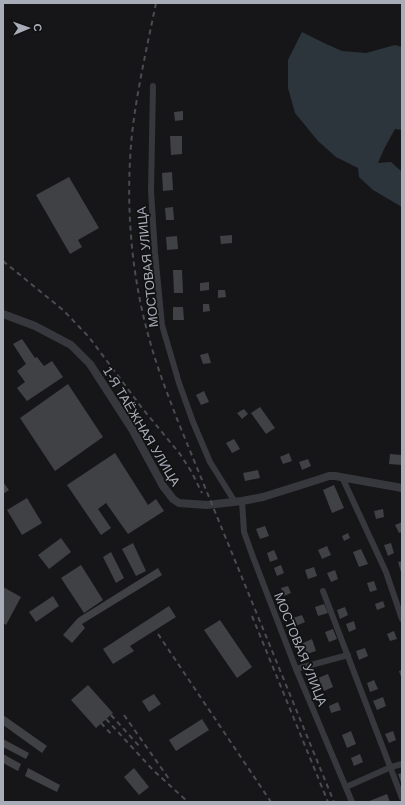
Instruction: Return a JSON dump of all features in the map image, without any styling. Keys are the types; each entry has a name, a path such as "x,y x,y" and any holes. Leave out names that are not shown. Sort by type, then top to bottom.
{"street":[{"name":"МОСТОВАЯ УЛИЦА","path":"153,86 151,191 162,325 179,383 202,442 210,462 239,502 244,532 253,557 296,669 352,802"},
{"name":"1-Я ТАЁЖНАЯ УЛИЦА","path":"3,314 35,326 71,345 90,364 132,429 163,486 173,499 179,503 207,505 239,502"},
{"path":"239,502 263,497 329,476 402,488"},
{"path":"342,477 386,572 402,619"},
{"path":"323,591 402,798"},
{"path":"296,669 348,655"},
{"path":"346,787 390,767 402,764"}],"shaded area":[{"path":"302,32 342,51 366,53 395,45 402,47 402,130 395,129 378,163 391,162 402,172 402,207 373,190 359,177 358,168 336,157 318,141 295,113 288,88 288,60"}],"building":[{"path":"183,111 183,120 175,121 174,112"},
{"path":"170,136 182,136 182,154 171,155"},
{"path":"172,172 173,190 163,191 162,173"},
{"path":"69,177 99,228 78,240 82,247 70,254 36,195"},
{"path":"173,207 174,220 166,220 165,208"},
{"path":"232,235 232,243 221,244 220,236"},
{"path":"177,236 178,249 167,250 166,237"},
{"path":"173,270 182,270 183,293 174,293"},
{"path":"209,282 209,290 200,291 200,283"},
{"path":"218,290 225,290 226,297 218,298"},
{"path":"203,304 209,304 210,311 203,312"},
{"path":"173,307 183,307 184,320 173,320"},
{"path":"22,339 35,358 37,357 44,366 52,361 63,377 27,401 17,388 25,382 17,371 26,364 13,344"},
{"path":"208,353 211,363 203,364 200,355"},
{"path":"68,384 103,437 55,471 20,418"},
{"path":"204,391 209,402 201,405 196,395"},
{"path":"260,407 275,428 266,434 251,413"},
{"path":"244,409 248,414 242,419 237,413"},
{"path":"234,439 240,449 232,453 226,443"},
{"path":"115,453 148,505 156,499 164,511 128,534 106,503 98,509 111,528 101,535 67,485"},
{"path":"289,453 292,461 283,464 280,457"},
{"path":"390,454 402,455 402,465 389,464"},
{"path":"308,459 311,466 302,470 299,462"},
{"path":"258,470 260,478 245,481 243,473"},
{"path":"3,482 9,490 3,494"},
{"path":"334,485 344,508 332,513 323,490"},
{"path":"27,498 42,523 22,535 7,510"},
{"path":"383,509 384,517 376,519 374,511"},
{"path":"402,522 402,532 399,533 395,525"},
{"path":"265,526 269,536 260,539 256,529"},
{"path":"348,533 350,538 344,541 342,536"},
{"path":"61,538 71,552 49,569 38,555"},
{"path":"133,543 146,571 136,576 122,549"},
{"path":"391,543 394,553 388,556 384,545"},
{"path":"327,546 331,555 322,559 318,550"},
{"path":"361,549 368,564 359,567 353,552"},
{"path":"274,550 278,559 270,562 267,553"},
{"path":"111,552 124,578 116,583 103,557"},
{"path":"402,561 402,575 398,562"},
{"path":"81,565 103,600 84,613 61,578"},
{"path":"281,565 284,573 277,576 274,568"},
{"path":"314,567 317,576 308,579 305,570"},
{"path":"158,568 162,575 82,624 85,628 72,643 63,635 78,618"},
{"path":"335,570 338,579 331,582 327,573"},
{"path":"374,581 377,590 370,592 367,583"},
{"path":"288,586 291,593 284,596 281,588"},
{"path":"3,587 21,597 6,625 3,623"},
{"path":"53,596 59,606 36,622 29,612"},
{"path":"383,601 385,607 377,610 375,604"},
{"path":"324,604 328,613 318,616 315,607"},
{"path":"169,606 176,617 130,646 134,651 113,664 103,649"},
{"path":"345,607 348,615 340,619 337,610"},
{"path":"302,615 305,622 296,626 293,618"},
{"path":"220,620 252,667 237,678 204,630"},
{"path":"354,621 356,629 349,632 346,624"},
{"path":"333,629 337,639 329,642 325,632"},
{"path":"394,631 397,639 390,641 387,634"},
{"path":"312,639 316,651 307,654 303,643"},
{"path":"365,648 368,656 359,660 356,651"},
{"path":"402,670 402,677 401,677 399,671"},
{"path":"328,674 333,687 324,691 318,678"},
{"path":"374,680 378,689 370,692 367,683"},
{"path":"88,685 113,713 96,728 71,700"},
{"path":"154,694 161,704 149,712 142,701"},
{"path":"383,697 386,706 377,710 373,701"},
{"path":"338,702 341,710 331,713 329,706"},
{"path":"3,715 47,746 42,753 3,725"},
{"path":"202,719 209,730 176,751 169,740"},
{"path":"351,731 356,744 347,748 342,735"},
{"path":"393,731 396,740 389,743 385,734"},
{"path":"3,739 29,753 26,759 3,747"},
{"path":"3,754 21,764 18,771 3,763"},
{"path":"360,754 363,762 354,766 351,758"},
{"path":"28,768 60,785 57,792 25,776"},
{"path":"134,768 149,787 139,795 124,777"},
{"path":"402,773 402,785 398,774"},
{"path":"387,794 390,802 367,802"}],"railway":[{"path":"156,3 142,68 132,134 129,187 131,241 134,267 144,319 157,364 177,419 334,802"},
{"path":"3,261 63,310 88,336 142,408 180,454 191,471 202,493"},
{"path":"252,616 328,802"},
{"path":"158,634 271,802"},
{"path":"111,715 140,747"},
{"path":"124,715 169,779"},
{"path":"106,719 153,770 188,802"},
{"path":"101,723 113,736"}]}
